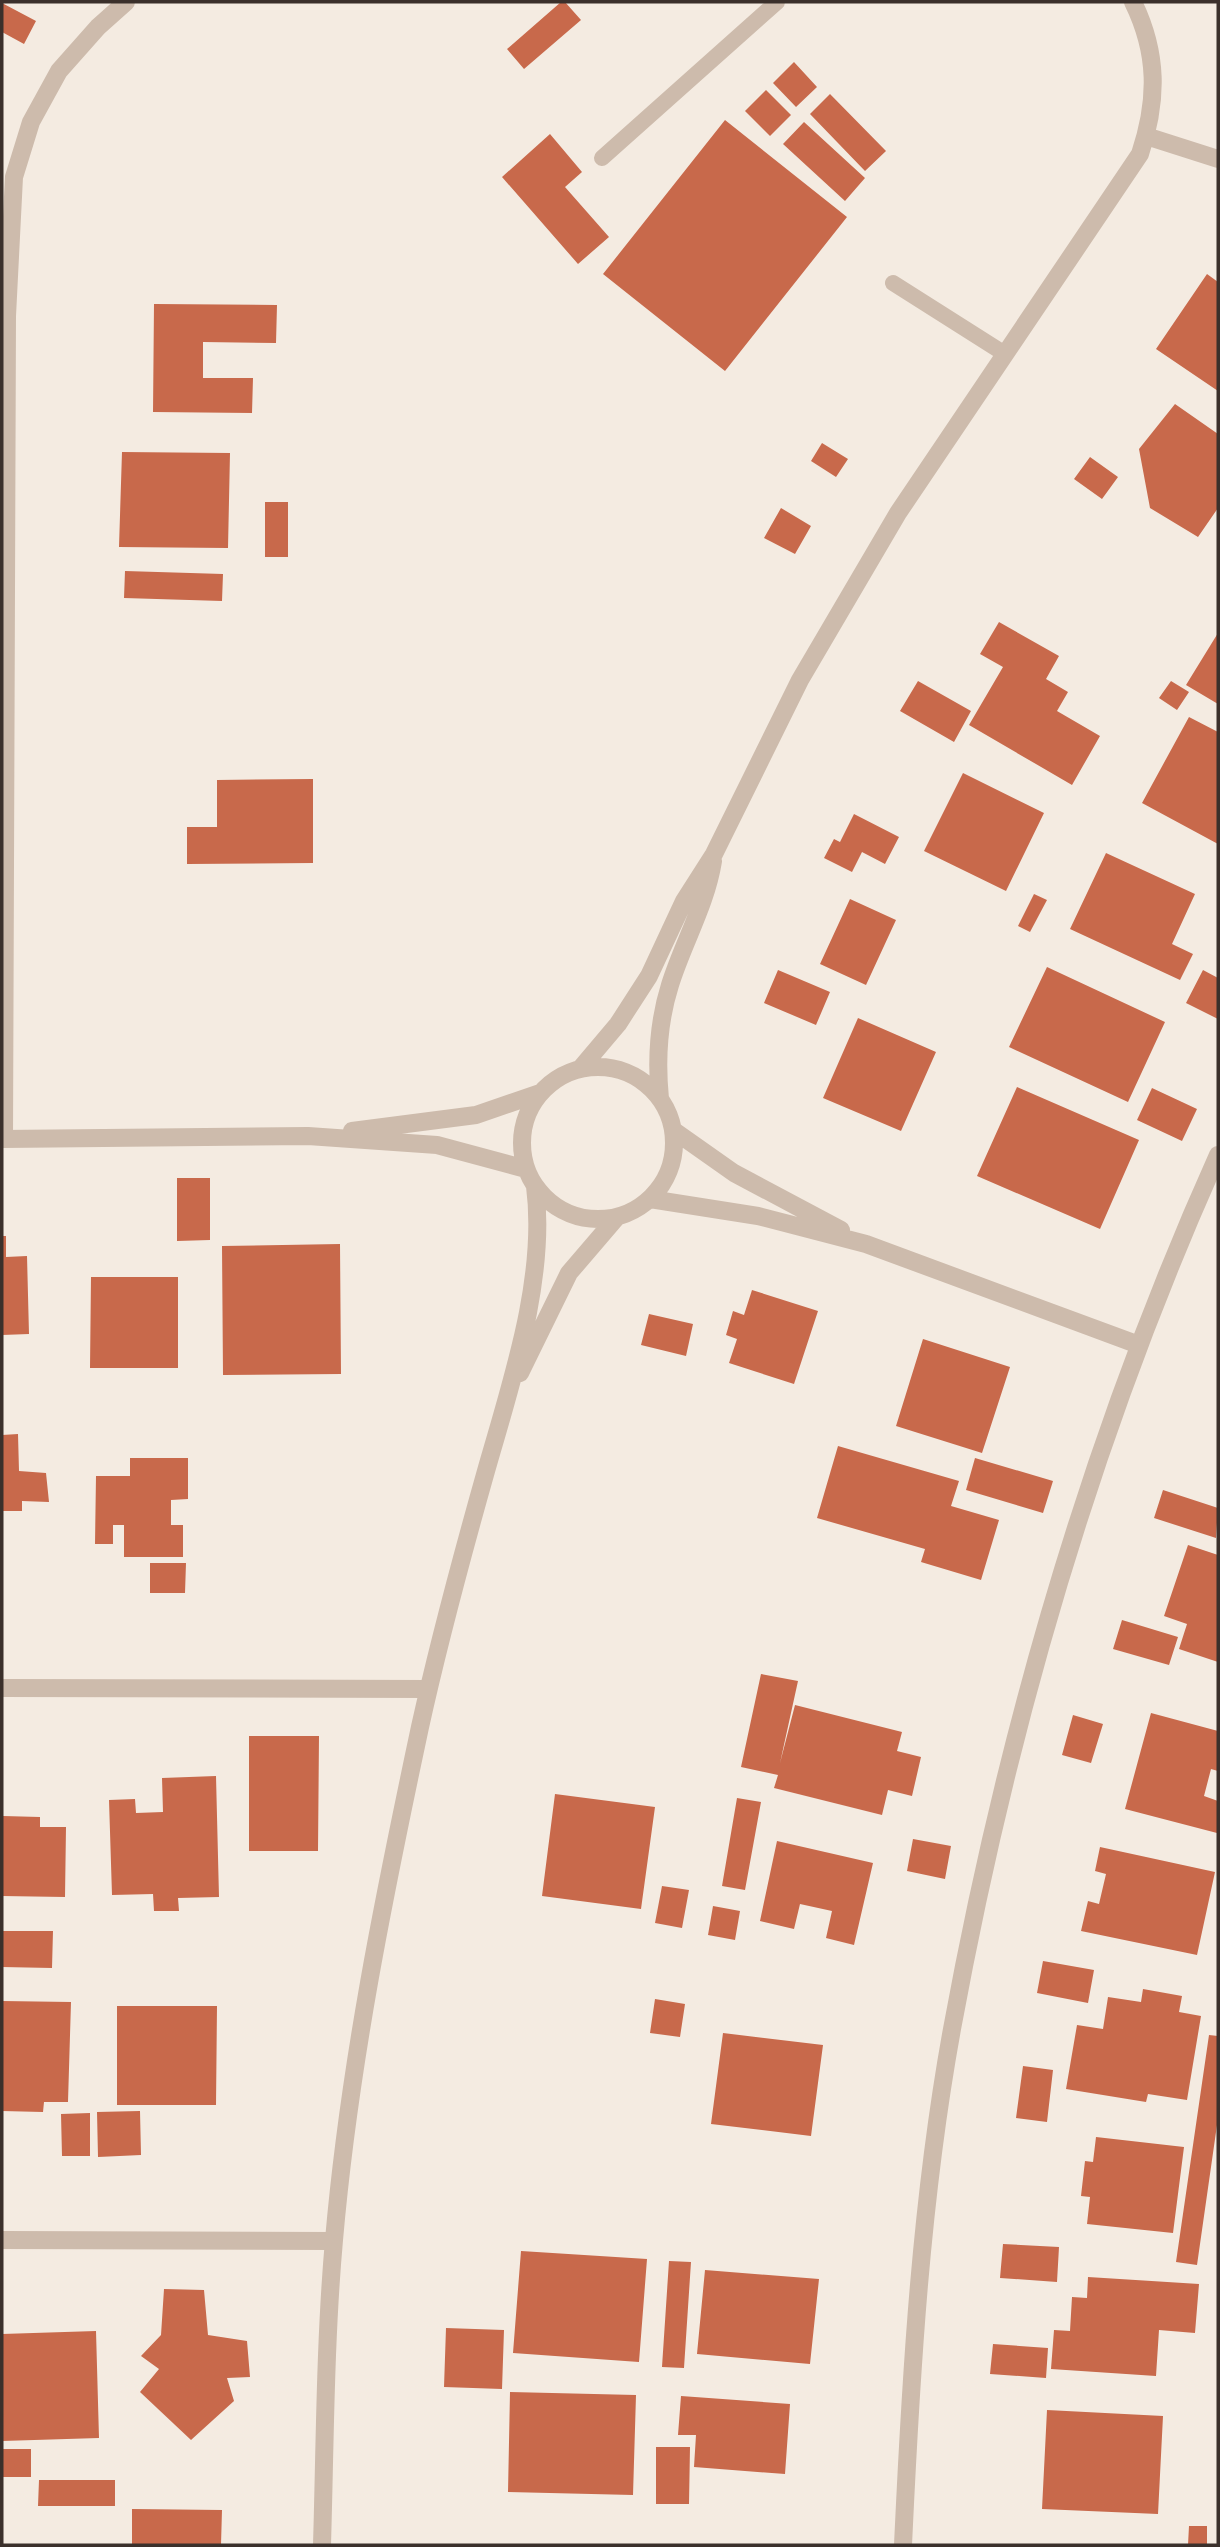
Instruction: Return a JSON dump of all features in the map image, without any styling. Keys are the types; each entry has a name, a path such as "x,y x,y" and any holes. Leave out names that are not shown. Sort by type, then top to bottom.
{"street":[{"path":"126,2 97,27 59,71 31,121 14,177 7,316 3,1139 308,1136 437,1145 526,1169"},
{"path":"580,1069 635,1001 684,901 714,854 775,730 848,596 898,513 1119,189 1140,154 1152,116 1155,72 1146,29 1133,2"},
{"path":"1146,136 1218,159"},
{"path":"660,1099 658,1050 663,1011 707,889 714,854"},
{"path":"504,1408 556,1294 584,1253 617,1217 650,1199 670,1167 674,1149 673,1130 660,1099 649,1086 618,1069 580,1069 567,1073 540,1093 530,1106 522,1137 526,1169 547,1200 571,1214 599,1220 617,1217"},
{"path":"308,1136 477,1115 540,1093"},
{"path":"673,1130 734,1173 866,1244"},
{"path":"903,2545 911,2388 929,2194 952,2031 996,1819 1032,1678 1086,1494 1139,1345 1218,1155"},
{"path":"322,2545 334,2241 349,2109 383,1898 428,1689 504,1408 537,1260 539,1236 535,1186"},
{"path":"650,1199 758,1216 866,1244 1139,1345"},
{"path":"2,1688 428,1689"},
{"path":"2,2240 334,2241"}],"lane":[{"path":"601,158 777,2"},
{"path":"892,283 1005,354"}],"building":[{"path":"561,2 565,2 581,20 524,69 507,49"},
{"path":"2,3 36,21 24,44 2,32"},
{"path":"794,62 817,87 796,107 773,83"},
{"path":"766,90 791,115 770,136 745,111"},
{"path":"830,94 886,151 865,171 810,114"},
{"path":"725,120 847,217 725,371 603,274"},
{"path":"804,122 865,178 845,201 783,144"},
{"path":"550,134 582,172 565,187 609,237 578,264 502,177"},
{"path":"1207,274 1218,282 1218,391 1156,349"},
{"path":"154,304 277,305 276,343 203,342 203,378 253,378 252,413 153,412"},
{"path":"1175,404 1218,434 1218,508 1198,537 1150,508 1139,449"},
{"path":"822,443 848,459 836,477 811,461"},
{"path":"122,452 230,453 228,548 119,547"},
{"path":"1090,457 1118,477 1102,499 1074,479"},
{"path":"265,502 288,502 288,557 265,557"},
{"path":"781,508 811,526 795,554 764,538"},
{"path":"125,571 223,574 222,601 124,598"},
{"path":"999,622 1059,656 1046,679 1068,692 1057,711 1100,736 1072,785 969,725 1003,667 980,654"},
{"path":"1218,633 1218,704 1186,685"},
{"path":"918,681 971,711 954,742 900,711"},
{"path":"1171,681 1189,692 1177,710 1159,698"},
{"path":"1189,717 1218,732 1218,844 1142,803"},
{"path":"963,773 1044,813 1006,891 924,851"},
{"path":"313,779 313,863 187,864 187,827 217,827 217,780"},
{"path":"854,814 899,837 885,864 862,852 852,872 824,858 834,839 840,842"},
{"path":"1106,853 1195,894 1172,944 1193,954 1180,980 1070,929"},
{"path":"1034,894 1047,900 1030,932 1018,926"},
{"path":"850,899 896,920 866,985 820,964"},
{"path":"1047,967 1165,1022 1128,1102 1009,1047"},
{"path":"778,970 830,992 816,1025 764,1003"},
{"path":"1203,970 1218,978 1218,1019 1186,1003"},
{"path":"858,1018 936,1052 901,1131 823,1098"},
{"path":"1017,1087 1139,1140 1100,1229 977,1176"},
{"path":"1152,1088 1197,1109 1182,1141 1137,1120"},
{"path":"177,1178 210,1178 210,1240 177,1241"},
{"path":"2,1236 6,1236 6,1257 27,1256 29,1334 2,1335"},
{"path":"340,1244 341,1374 223,1375 222,1246"},
{"path":"91,1277 178,1277 178,1368 90,1368"},
{"path":"752,1290 818,1311 794,1384 729,1363 737,1339 726,1335 733,1311 744,1315"},
{"path":"649,1314 693,1324 686,1356 641,1345"},
{"path":"923,1339 1010,1367 982,1453 896,1426"},
{"path":"18,1434 19,1471 46,1473 49,1502 22,1501 22,1511 2,1511 2,1435"},
{"path":"838,1446 959,1481 951,1506 999,1520 981,1580 921,1562 925,1549 817,1518"},
{"path":"130,1458 188,1458 188,1499 171,1500 171,1525 183,1525 183,1557 124,1557 124,1525 113,1525 113,1544 95,1544 96,1476 130,1476"},
{"path":"975,1458 1053,1481 1043,1513 966,1490"},
{"path":"1163,1490 1218,1508 1216,1538 1154,1518"},
{"path":"1188,1545 1218,1555 1218,1662 1179,1649 1187,1624 1164,1616"},
{"path":"150,1563 186,1563 185,1593 150,1593"},
{"path":"1122,1620 1178,1637 1169,1665 1113,1649"},
{"path":"761,1674 798,1681 780,1763 795,1705 902,1732 897,1751 921,1757 912,1796 888,1790 882,1815 774,1788 778,1775 741,1767"},
{"path":"1151,1713 1218,1731 1218,1771 1211,1769 1204,1796 1218,1801 1217,1833 1125,1809"},
{"path":"1073,1715 1103,1724 1091,1763 1062,1755"},
{"path":"249,1736 319,1736 318,1851 249,1851"},
{"path":"216,1776 219,1897 178,1898 179,1911 154,1911 153,1894 112,1895 109,1800 135,1799 136,1813 163,1812 162,1778"},
{"path":"555,1794 655,1807 641,1909 542,1896"},
{"path":"737,1798 761,1802 745,1890 722,1886"},
{"path":"3,1816 40,1817 40,1827 66,1827 65,1897 2,1896"},
{"path":"913,1839 951,1846 945,1879 907,1871"},
{"path":"777,1841 873,1863 854,1945 826,1938 832,1911 800,1904 794,1929 760,1921"},
{"path":"1100,1847 1215,1872 1197,1955 1081,1931 1088,1901 1099,1904 1106,1874 1095,1871"},
{"path":"662,1886 689,1890 682,1928 655,1923"},
{"path":"713,1906 740,1911 735,1940 708,1935"},
{"path":"2,1931 53,1931 52,1968 2,1967"},
{"path":"1043,1961 1094,1970 1088,2003 1037,1993"},
{"path":"1143,1989 1182,1996 1179,2012 1201,2016 1187,2100 1148,2094 1146,2102 1066,2089 1077,2025 1103,2029 1108,1997 1141,2002"},
{"path":"655,1999 685,2004 680,2037 650,2033"},
{"path":"2,2001 71,2002 68,2102 44,2102 43,2112 2,2111"},
{"path":"117,2006 217,2006 216,2105 117,2105"},
{"path":"723,2033 823,2045 811,2136 711,2124"},
{"path":"1209,2035 1218,2036 1218,2118 1197,2265 1176,2262"},
{"path":"1023,2066 1053,2070 1047,2122 1016,2118"},
{"path":"140,2111 141,2155 98,2157 97,2112"},
{"path":"90,2113 90,2156 62,2156 61,2114"},
{"path":"1096,2137 1184,2147 1173,2233 1087,2224 1090,2197 1081,2196 1085,2161 1093,2162"},
{"path":"1003,2244 1059,2247 1057,2282 1000,2278"},
{"path":"521,2251 647,2259 639,2362 513,2353"},
{"path":"669,2261 691,2262 684,2368 662,2367"},
{"path":"705,2270 819,2279 810,2364 697,2354"},
{"path":"1088,2277 1199,2284 1195,2333 1159,2330 1156,2376 1051,2369 1054,2330 1070,2331 1072,2297 1087,2298"},
{"path":"164,2289 204,2290 208,2335 247,2341 250,2377 227,2378 234,2401 191,2440 140,2392 159,2369 141,2356 161,2335"},
{"path":"446,2328 504,2330 502,2389 444,2387"},
{"path":"96,2331 99,2438 2,2441 2,2334"},
{"path":"993,2344 1048,2348 1046,2378 990,2374"},
{"path":"510,2392 636,2395 633,2495 508,2492"},
{"path":"681,2396 790,2404 785,2474 694,2467 696,2435 678,2435"},
{"path":"1047,2410 1163,2416 1158,2514 1042,2509"},
{"path":"656,2447 690,2447 689,2504 656,2504"},
{"path":"2,2449 31,2449 31,2477 2,2477"},
{"path":"39,2480 115,2480 115,2506 38,2506"},
{"path":"132,2509 222,2510 221,2545 132,2545"},
{"path":"1189,2526 1207,2526 1207,2545 1188,2545"}]}
